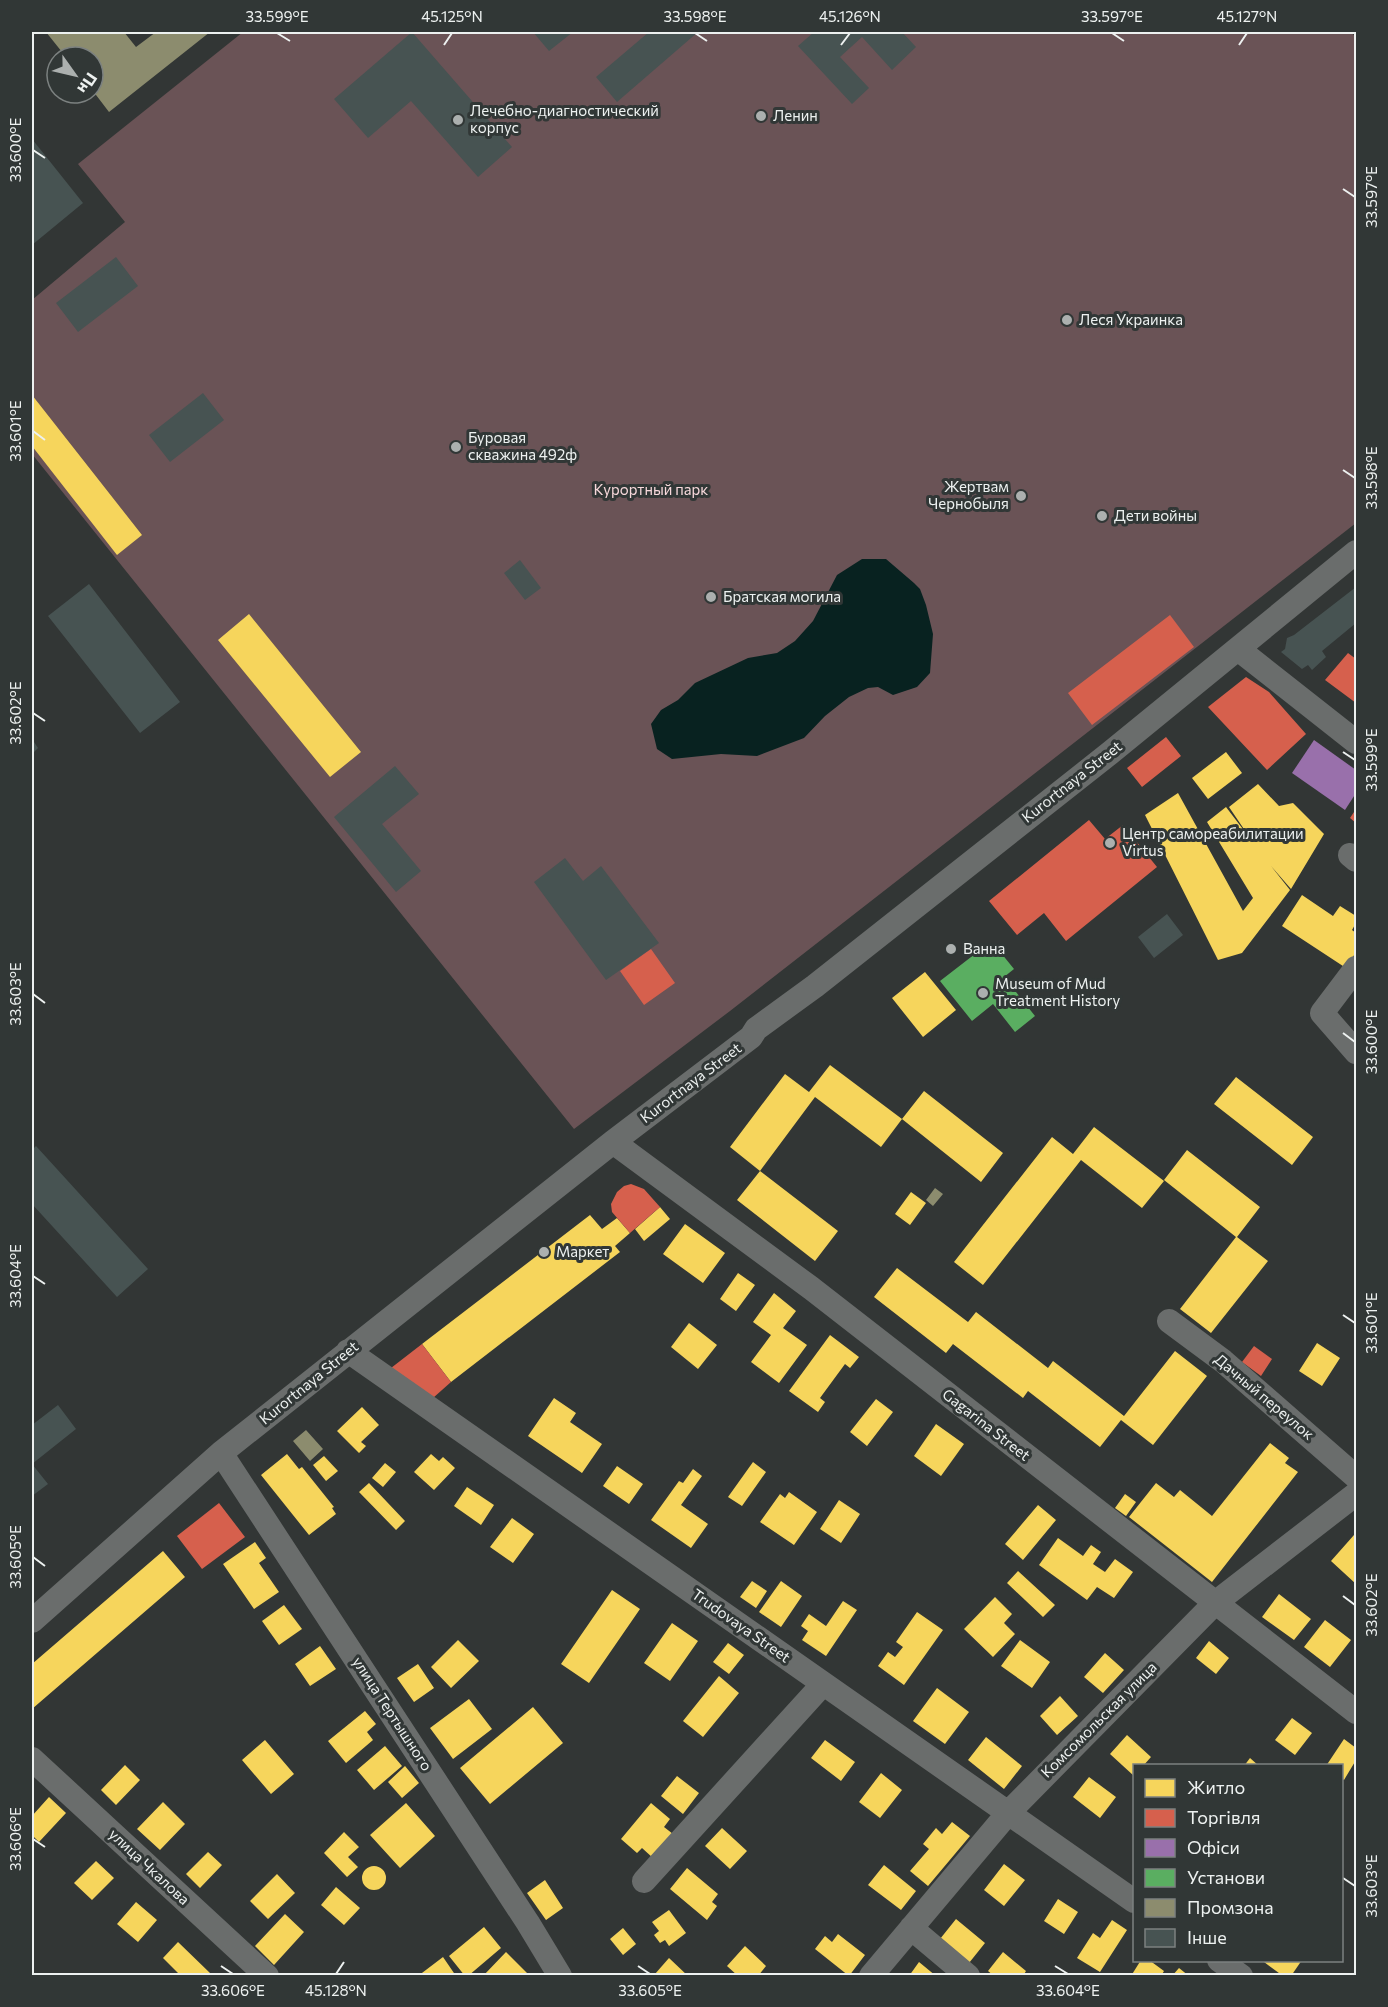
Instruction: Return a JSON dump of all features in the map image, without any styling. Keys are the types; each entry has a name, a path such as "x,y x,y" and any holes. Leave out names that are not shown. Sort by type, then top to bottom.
{"street":[{"name":"Kurortnaya Street","path":"32,1621 221,1453 613,1142 751,1037 756,1029 824,979 1110,753 1356,552"},
{"path":"1238,649 1356,742"},
{"path":"1356,968 1322,1013 1356,1052"},
{"name":"Gagarina Street","path":"613,1142 811,1288 1356,1712"},
{"name":"Дачный переулок","path":"1169,1321 1223,1361 1356,1477"},
{"name":"Trudovaya Street","path":"348,1351 1133,1900"},
{"name":"улица Тертышного","path":"221,1453 522,1913 560,1976"},
{"name":"Комсомольская улица","path":"871,1976 1009,1812 1215,1603 1356,1494"},
{"path":"644,1881 823,1684"},
{"name":"улица Чкалова","path":"32,1759 267,1976"},
{"path":"911,1928 968,1976"},
{"path":"1222,1962 1240,1976"}],"green space":[{"name":"Курортный парк","path":"243,32 1351,32 1356,38 1356,523 730,1011 574,1129 32,454 32,300 125,222 78,164"}],"water":[{"path":"862,559 886,559 920,589 933,634 930,673 917,687 893,695 878,687 868,688 849,697 825,716 804,738 757,756 721,754 672,759 657,749 651,724 661,710 678,700 695,683 748,658 777,653 795,641 813,621 837,575"}],"building: Житло":[{"path":"32,395 142,535 117,555 32,446"},
{"path":"249,614 361,752 330,777 218,640"},
{"path":"1226,752 1242,773 1208,799 1192,778"},
{"path":"1258,784 1279,806 1293,803 1324,834 1291,889 1271,866 1290,890 1242,953 1218,960 1145,815 1178,793 1243,911 1253,898 1207,822 1226,807 1252,841 1229,807"},
{"path":"1302,895 1333,916 1340,906 1356,916 1356,923 1352,930 1356,933 1356,952 1346,968 1282,926"},
{"path":"925,972 956,1010 923,1037 892,998"},
{"path":"830,1065 902,1119 881,1147 815,1097 760,1171 730,1147 785,1074 809,1092"},
{"path":"1236,1077 1313,1137 1292,1165 1214,1104"},
{"path":"924,1091 1003,1153 981,1182 902,1119"},
{"path":"1094,1127 1164,1181 1142,1208 1081,1160 983,1285 954,1262 1052,1137 1073,1154"},
{"path":"1187,1150 1260,1207 1237,1237 1268,1261 1211,1333 1180,1309 1236,1237 1164,1180"},
{"path":"760,1171 838,1231 815,1261 737,1200"},
{"path":"911,1192 926,1203 910,1225 895,1214"},
{"path":"660,1207 670,1219 644,1241 635,1229"},
{"path":"590,1215 602,1229 617,1218 630,1233 615,1246 620,1252 451,1382 422,1344"},
{"path":"685,1224 725,1253 703,1283 663,1254"},
{"path":"897,1268 968,1322 976,1312 1048,1368 1053,1361 1124,1416 1175,1351 1207,1376 1153,1445 1121,1420 1100,1447 1028,1391 1023,1398 953,1344 946,1353 874,1297"},
{"path":"738,1273 755,1285 736,1311 720,1299"},
{"path":"774,1293 796,1311 783,1328 807,1345 779,1383 751,1362 771,1335 753,1322"},
{"path":"689,1323 717,1345 698,1369 671,1347"},
{"path":"830,1335 859,1357 850,1368 845,1364 820,1398 825,1402 818,1412 789,1391"},
{"path":"1317,1343 1340,1358 1322,1386 1299,1371"},
{"path":"554,1398 576,1413 570,1422 602,1444 582,1473 528,1436"},
{"path":"876,1399 893,1412 867,1446 850,1432"},
{"path":"362,1407 379,1425 361,1442 366,1446 359,1453 337,1431"},
{"path":"936,1424 964,1444 941,1476 914,1456"},
{"path":"1270,1443 1289,1458 1285,1463 1298,1472 1212,1582 1129,1517 1156,1483 1174,1497 1180,1490 1212,1516"},
{"path":"287,1454 299,1469 302,1467 334,1507 332,1508 336,1514 309,1535 261,1475"},
{"path":"431,1454 439,1461 443,1457 455,1468 434,1490 414,1472"},
{"path":"324,1456 338,1471 326,1481 313,1465"},
{"path":"753,1462 766,1472 742,1506 728,1497"},
{"path":"385,1463 396,1472 383,1487 372,1478"},
{"path":"617,1466 643,1484 629,1504 603,1486"},
{"path":"693,1469 702,1476 681,1505 708,1524 691,1548 651,1520 679,1481 683,1483"},
{"path":"369,1483 405,1521 396,1530 359,1492"},
{"path":"467,1487 494,1505 481,1525 454,1506"},
{"path":"789,1492 817,1512 794,1545 760,1522 780,1494 785,1498"},
{"path":"1125,1494 1136,1502 1126,1516 1115,1508"},
{"path":"839,1500 860,1514 841,1543 820,1529"},
{"path":"1038,1505 1056,1520 1023,1560 1005,1544"},
{"path":"512,1518 534,1534 513,1563 490,1547"},
{"path":"1354,1535 1356,1537 1356,1584 1331,1561"},
{"path":"1058,1538 1083,1556 1091,1545 1101,1552 1093,1564 1105,1572 1115,1559 1133,1572 1114,1598 1097,1587 1087,1600 1039,1565"},
{"path":"255,1542 266,1558 259,1563 279,1592 254,1609 223,1564"},
{"path":"163,1551 185,1577 32,1709 32,1664"},
{"path":"1018,1571 1055,1605 1043,1617 1007,1583"},
{"path":"752,1581 767,1591 756,1608 740,1597"},
{"path":"781,1581 802,1596 781,1627 759,1612"},
{"path":"612,1590 640,1609 589,1683 561,1664"},
{"path":"1279,1594 1311,1619 1294,1640 1262,1617"},
{"path":"995,1597 1012,1614 1004,1623 1015,1634 993,1657 964,1629"},
{"path":"843,1601 857,1610 826,1656 802,1640 808,1631 801,1626 809,1614 826,1626"},
{"path":"284,1605 302,1629 279,1645 262,1621"},
{"path":"917,1612 943,1630 904,1685 878,1666 888,1652 895,1657 903,1647 896,1642"},
{"path":"1325,1620 1351,1640 1330,1667 1304,1647"},
{"path":"672,1623 698,1641 670,1681 644,1663"},
{"path":"458,1640 479,1661 451,1688 431,1667"},
{"path":"1020,1640 1050,1662 1032,1688 1001,1666"},
{"path":"1209,1641 1229,1658 1216,1674 1196,1658"},
{"path":"728,1643 744,1655 729,1674 713,1662"},
{"path":"320,1646 336,1669 310,1686 295,1664"},
{"path":"1105,1653 1124,1670 1103,1693 1084,1677"},
{"path":"418,1664 434,1688 414,1702 397,1678"},
{"path":"719,1676 739,1693 703,1737 683,1721"},
{"path":"937,1688 969,1712 945,1744 913,1721"},
{"path":"1060,1696 1078,1716 1057,1735 1040,1716"},
{"path":"469,1699 492,1729 453,1759 430,1728"},
{"path":"533,1707 563,1743 490,1804 460,1768"},
{"path":"365,1711 376,1724 367,1732 373,1740 346,1763 328,1741"},
{"path":"1292,1718 1312,1733 1295,1755 1275,1740"},
{"path":"1127,1735 1151,1757 1145,1764 1133,1764 1133,1775 1110,1754"},
{"path":"986,1737 1022,1766 1004,1789 968,1760"},
{"path":"1344,1739 1356,1748 1356,1760 1344,1780 1343,1764 1327,1764"},
{"path":"265,1740 294,1774 271,1794 242,1760"},
{"path":"825,1740 855,1762 841,1781 811,1758"},
{"path":"385,1746 402,1766 374,1790 357,1770"},
{"path":"1250,1758 1257,1764 1246,1764"},
{"path":"125,1765 140,1780 116,1805 101,1790"},
{"path":"405,1766 419,1783 402,1798 388,1782"},
{"path":"881,1773 902,1790 880,1818 859,1802"},
{"path":"677,1776 699,1793 683,1814 661,1796"},
{"path":"1089,1777 1116,1797 1100,1818 1073,1797"},
{"path":"49,1797 66,1813 39,1842 32,1835 32,1816"},
{"path":"163,1802 185,1824 160,1850 137,1829"},
{"path":"406,1803 435,1836 400,1868 370,1835"},
{"path":"651,1803 670,1819 664,1827 673,1834 653,1858 642,1848 637,1853 621,1839"},
{"path":"952,1822 970,1836 928,1886 910,1871 929,1849 923,1844 936,1828 942,1834"},
{"path":"722,1828 747,1851 730,1869 705,1846"},
{"path":"344,1832 359,1847 348,1857 358,1867 347,1877 324,1853"},
{"path":"208,1852 222,1865 200,1888 186,1874"},
{"path":"96,1861 114,1878 92,1900 74,1883"},
{"path":"1004,1864 1025,1880 1004,1906 984,1890"},
{"path":"884,1865 916,1891 901,1910 868,1885"},
{"path":"374,1866 383,1869 386,1878 383,1887 374,1890 365,1887 362,1878 365,1869"},
{"path":"687,1868 718,1894 712,1902 717,1906 707,1920 670,1889"},
{"path":"277,1874 295,1893 268,1919 250,1901"},
{"path":"545,1880 563,1908 546,1920 527,1893"},
{"path":"336,1887 360,1908 344,1925 321,1905"},
{"path":"1058,1899 1078,1912 1064,1934 1044,1921"},
{"path":"136,1902 157,1920 138,1942 117,1924"},
{"path":"669,1910 686,1933 669,1946 665,1940 660,1943 654,1935 659,1931 652,1922"},
{"path":"285,1914 304,1932 274,1965 255,1946"},
{"path":"956,1919 985,1943 969,1963 940,1939"},
{"path":"1112,1920 1127,1930 1100,1972 1077,1958 1093,1933 1100,1938"},
{"path":"484,1927 501,1948 468,1976 465,1976 449,1956"},
{"path":"623,1928 636,1944 623,1955 610,1939"},
{"path":"838,1934 865,1955 849,1976 815,1949 825,1936 832,1942"},
{"path":"178,1942 210,1973 208,1976 181,1976 163,1958"},
{"path":"745,1946 766,1966 758,1976 738,1976 727,1966"},
{"path":"506,1952 530,1976 483,1976"},
{"path":"1003,1952 1026,1971 1023,1976 994,1976 988,1971"},
{"path":"443,1957 456,1976 418,1976"},
{"path":"669,1958 688,1976 657,1976 655,1974"},
{"path":"919,1962 936,1976 909,1976"},
{"path":"1140,1962 1152,1962 1164,1971 1161,1976 1131,1976"},
{"path":"1264,1962 1301,1962 1291,1976 1283,1976"},
{"path":"1179,1968 1189,1976 1172,1976"}],"building: Торгівля":[{"path":"1170,615 1194,647 1092,725 1068,693"},
{"path":"1348,653 1356,659 1356,703 1325,680"},
{"path":"1246,677 1269,692 1306,734 1267,770 1208,707"},
{"path":"1166,737 1181,756 1142,787 1127,768"},
{"path":"1356,809 1356,823 1350,818"},
{"path":"1089,820 1105,839 1123,825 1157,867 1066,941 1044,913 1017,935 989,901"},
{"path":"651,949 675,983 644,1005 620,971"},
{"path":"631,1184 644,1189 660,1207 630,1233 612,1212 611,1204 617,1192"},
{"path":"422,1344 451,1382 433,1398 391,1368"},
{"path":"1254,1346 1272,1359 1261,1376 1242,1362"},
{"path":"219,1503 245,1537 202,1569 177,1536"}],"building: Офіси":[{"path":"1314,740 1356,770 1356,793 1345,810 1292,773"}],"building: Установи":[{"name":"Museum of Mud Treatment History","path":"984,947 989,954 997,948 1014,969 1004,977 1035,1016 1015,1032 993,1004 972,1021 940,981"}],"building: Промзона":[{"path":"46,32 124,32 136,47 156,32 210,32 109,112 104,105 105,45 56,45"},
{"path":"935,1188 943,1194 933,1206 926,1200"},
{"path":"306,1430 323,1449 310,1461 293,1441"}],"building: Інше":[{"name":"Лечебно-диагностический корпус","path":"412,32 512,147 478,177 411,101 368,138 334,99"},
{"path":"533,32 573,32 549,51"},
{"path":"649,32 698,32 617,102 596,77"},
{"path":"814,32 902,32 916,47 892,70 862,37 840,57 869,88 852,104 798,46"},
{"path":"32,139 83,203 32,245"},
{"path":"116,257 138,286 78,332 56,303"},
{"path":"203,393 224,420 170,462 149,435"},
{"path":"520,560 541,588 525,600 504,573"},
{"path":"89,584 180,702 140,733 48,616"},
{"path":"1356,587 1356,623 1322,651 1326,657 1312,670 1308,665 1302,669 1281,652 1285,649 1287,638"},
{"path":"32,739 38,748 32,754"},
{"path":"395,766 419,794 382,824 421,871 396,892 334,817"},
{"path":"565,858 583,881 601,866 659,943 606,980 534,882"},
{"path":"1167,914 1183,935 1154,958 1138,937"},
{"path":"36,1146 148,1269 117,1297 32,1204 32,1150"},
{"path":"58,1405 76,1429 32,1464 32,1425"},
{"path":"32,1464 48,1484 32,1496"}],"place":[{"name":"Ленин","path":"761,116"},
{"name":"Лечебно-диагностический корпус","path":"458,120"},
{"name":"Леся Украинка","path":"1067,320"},
{"name":"Буровая скважина 492ф","path":"456,447"},
{"name":"Жертвам Чернобыля","path":"1021,496"},
{"name":"Дети войны","path":"1102,516"},
{"name":"Братская могила","path":"711,597"},
{"name":"Центр самореабилитации Virtus","path":"1110,843"},
{"name":"Ванна","path":"951,949"},
{"name":"Museum of Mud Treatment History","path":"983,993"},
{"name":"Маркет","path":"544,1252"}]}
